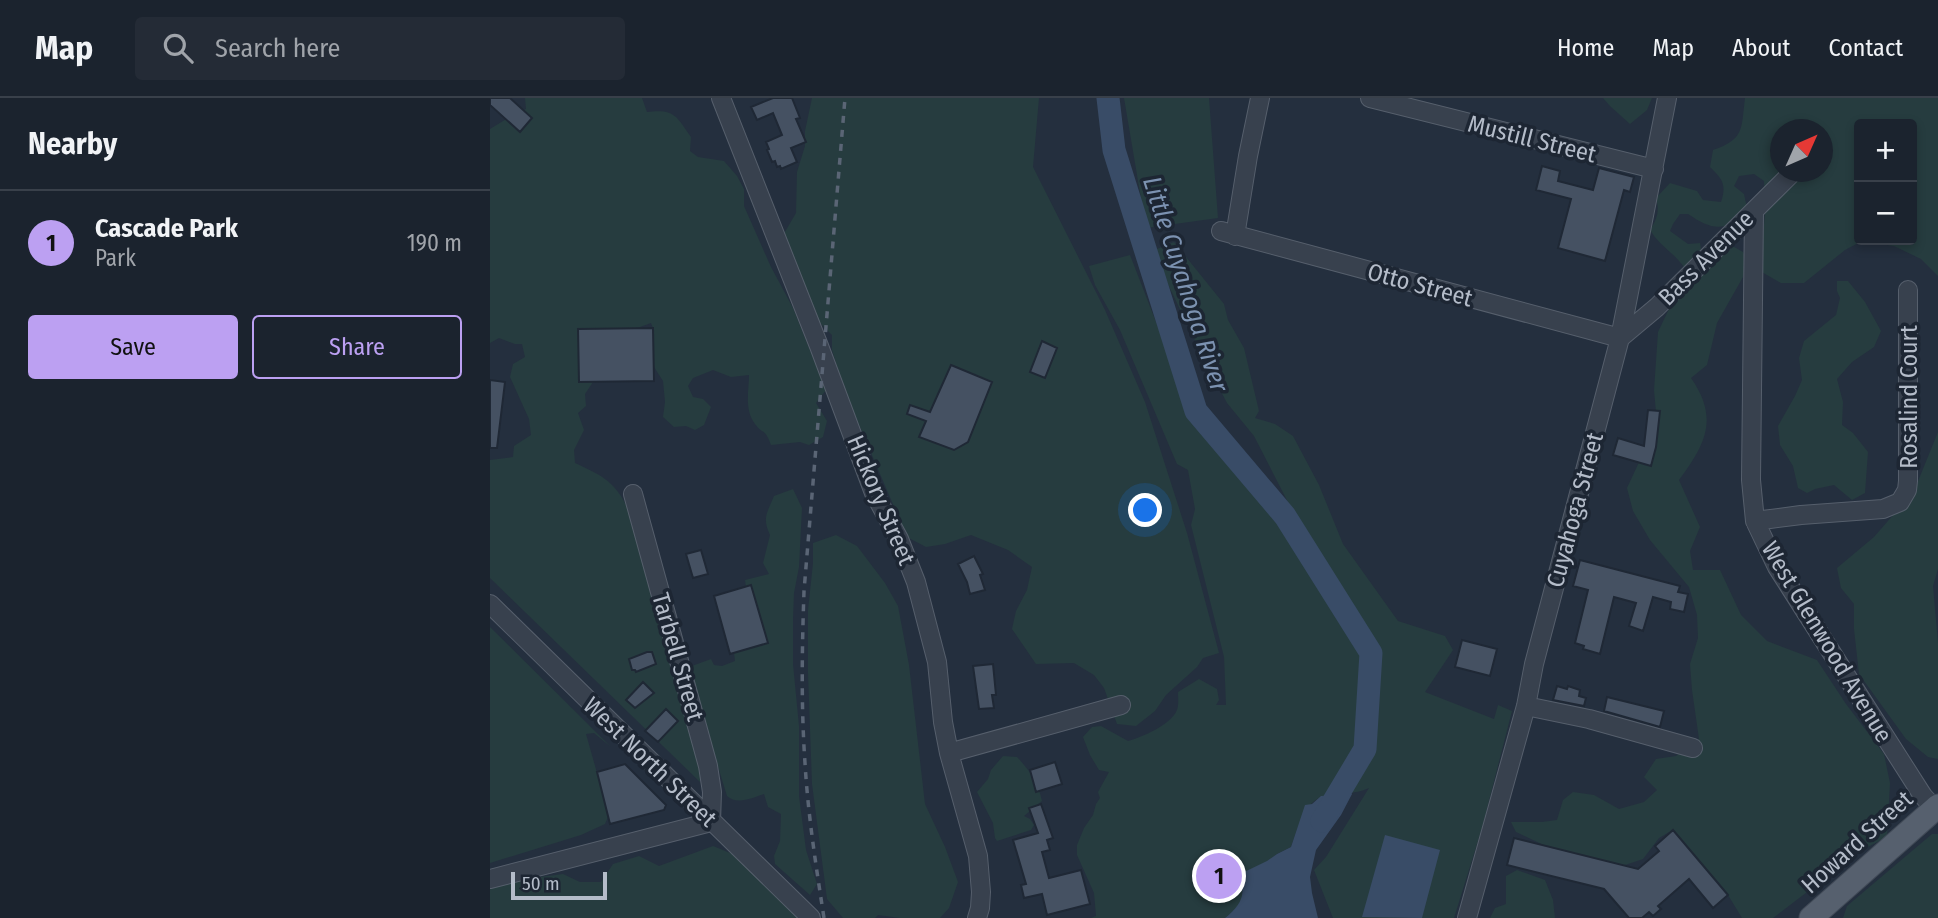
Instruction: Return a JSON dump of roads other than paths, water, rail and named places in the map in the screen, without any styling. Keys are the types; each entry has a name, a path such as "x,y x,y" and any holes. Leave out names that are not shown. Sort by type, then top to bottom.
{"main road":[{"name":"Howard Street","path":"1817,916 1937,808"}],"street":[{"name":"Hickory Street","path":"721,98 874,493 899,539 916,582 937,662 949,752 978,856 981,892 977,918"},
{"name":"Otto Street","path":"1260,98 1243,180 1228,234 1620,338"},
{"name":"Cuyahoga Street","path":"1467,918 1526,706 1534,664 1620,338 1667,98"},
{"name":"Mustill Street","path":"1375,99 1654,169"},
{"name":"Bass Avenue","path":"1620,338 1657,307 1783,182"},
{"name":"West Glenwood Avenue","path":"1754,211 1751,480 1755,521 1777,567 1820,635 1923,796 1937,808"},
{"name":"Rosalind Court","path":"1755,521 1883,509 1900,502 1907,490 1908,481 1908,290"},
{"name":"Tarbell Street","path":"633,494 708,766 712,792 711,822"},
{"name":"West North Street","path":"490,604 811,918"},
{"path":"949,752 1121,705"},
{"path":"1526,706 1588,719 1693,748"},
{"path":"490,879 711,822"}],"water":[{"path":"1352,794 1341,815 1316,850 1310,877 1318,918 1225,918 1241,899 1242,888 1238,875 1291,847 1305,805 1312,804 1321,796"},
{"path":"1385,835 1440,850 1422,918 1362,917"}],"waterway":[{"name":"Little Cuyahoga River","path":"1108,98 1114,150 1196,411 1285,516 1371,653 1365,749 1322,821"}],"railway":[{"path":"824,918 806,782 802,677 804,591 845,98"}],"place":[{"name":"Cascade Park","path":"1219,876"}]}
